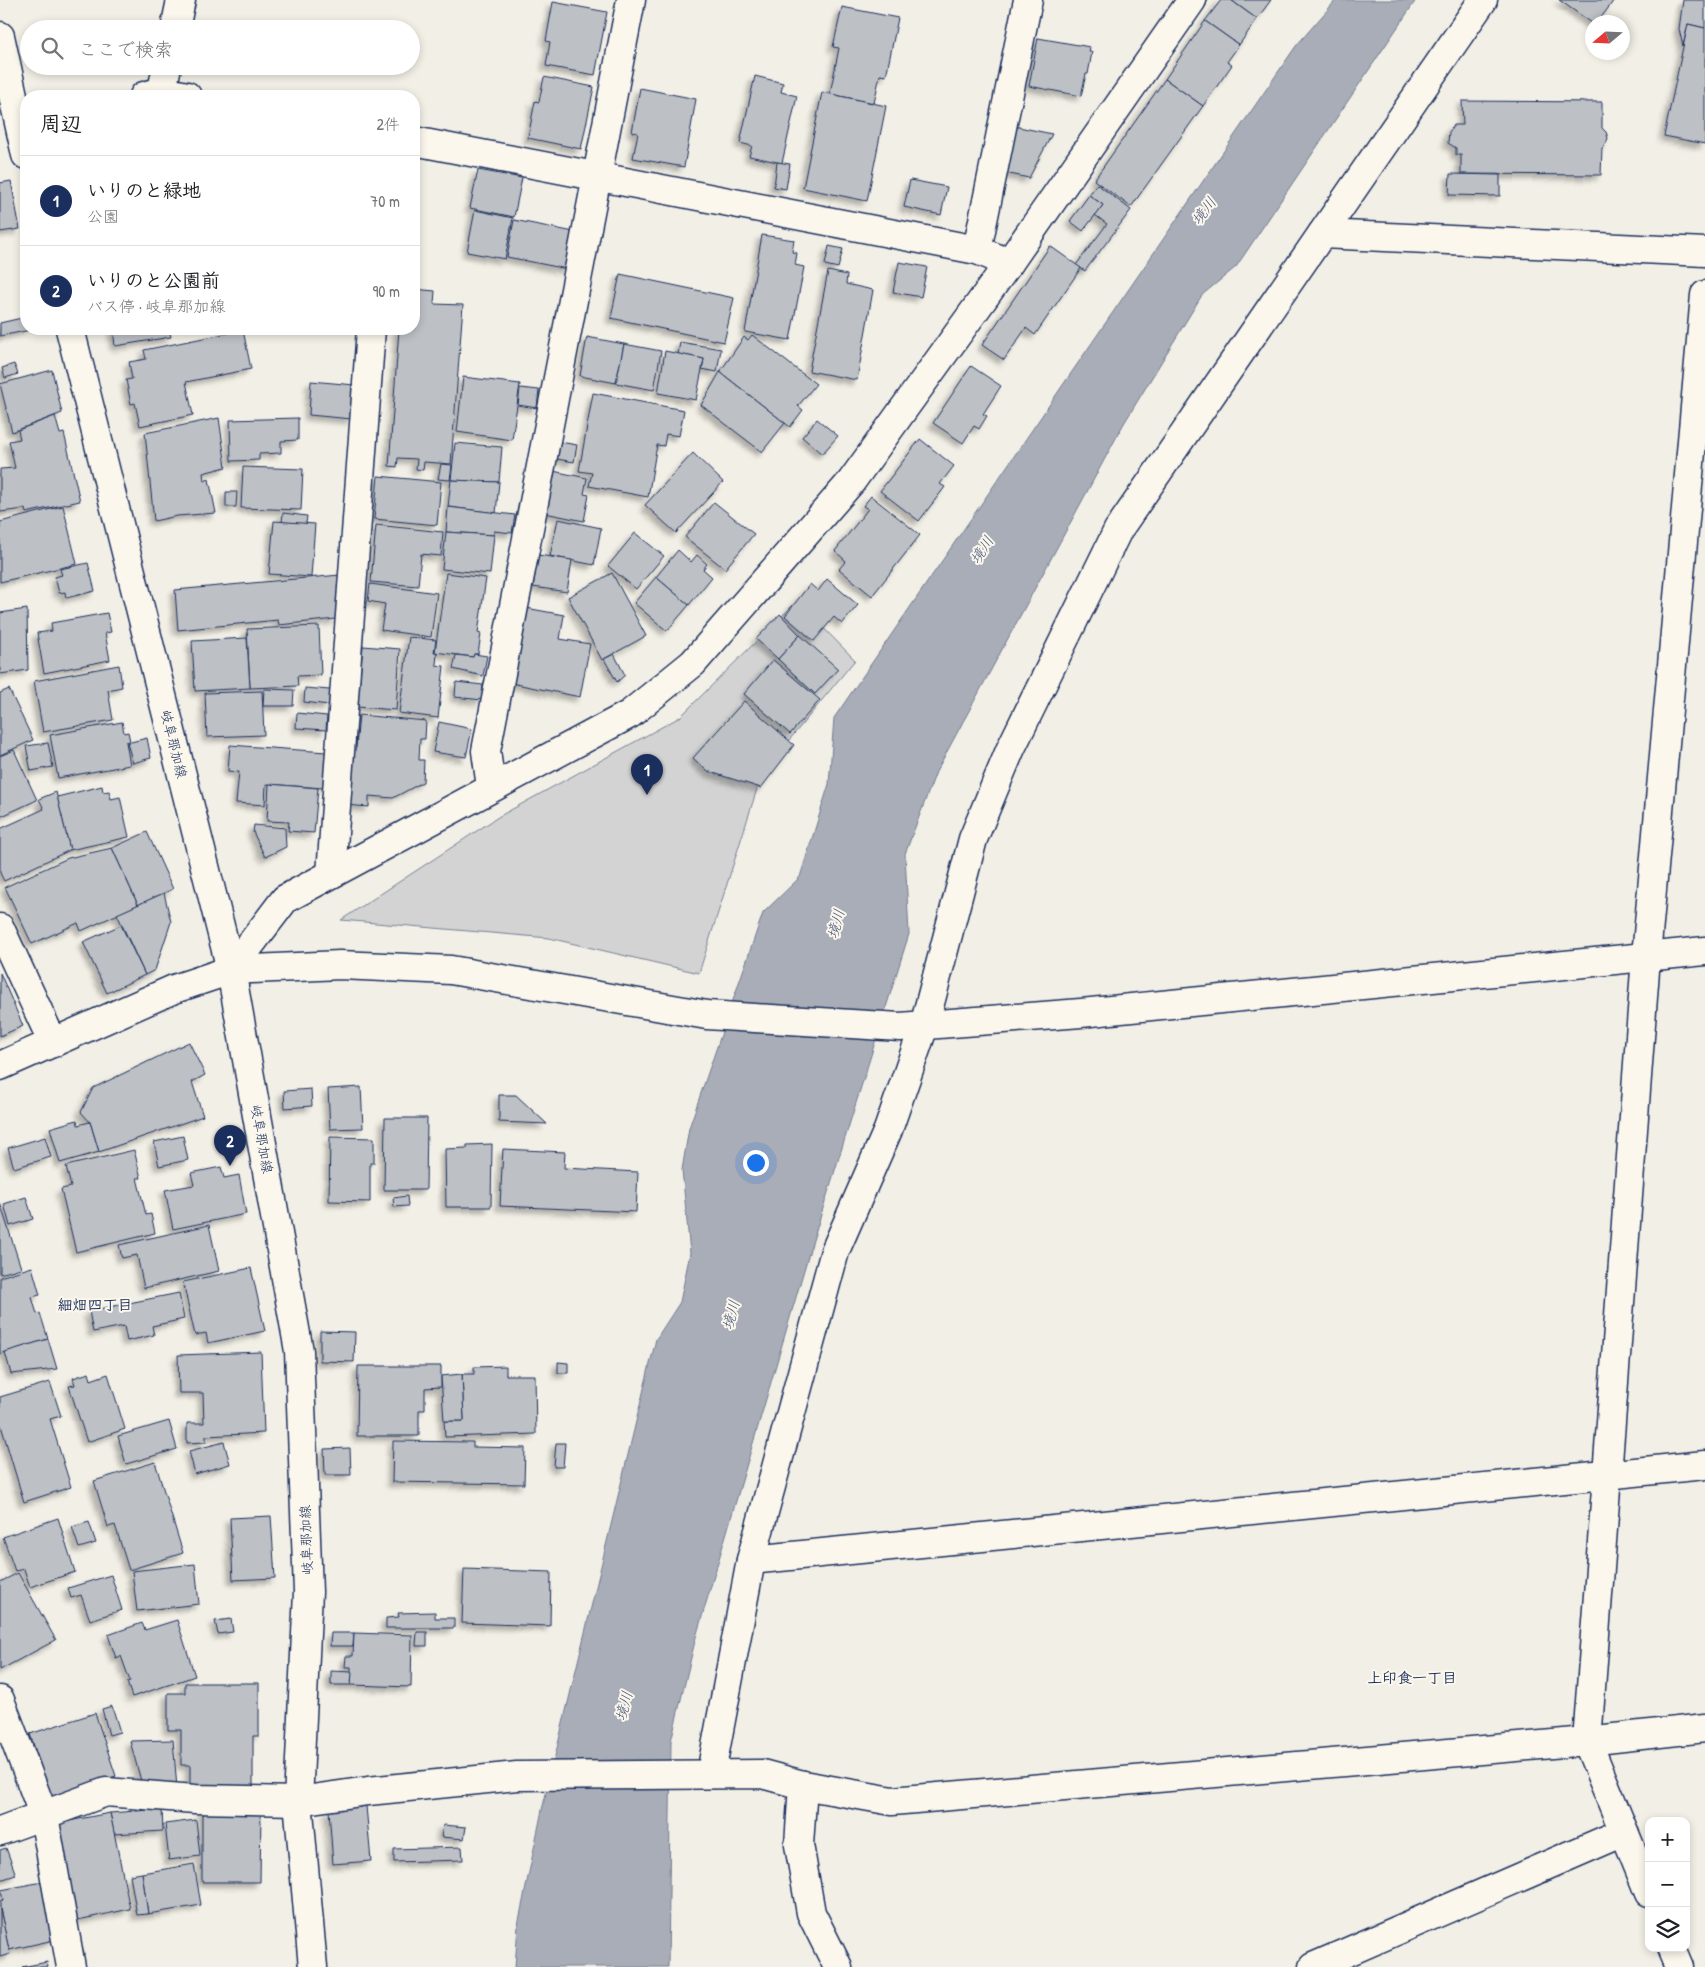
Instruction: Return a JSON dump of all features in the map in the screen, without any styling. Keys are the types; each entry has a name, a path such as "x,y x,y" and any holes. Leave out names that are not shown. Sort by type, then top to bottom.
{"street":[{"path":"177,20 180,0"},
{"path":"491,787 486,751 631,0"},
{"path":"976,250 1028,0"},
{"path":"231,970 285,899 630,714 693,663 851,482 1009,263 1192,0"},
{"path":"701,1773 752,1560 834,1252 888,1130 912,1027 972,839 1011,748 1114,539 1483,0"},
{"path":"0,36 20,116"},
{"path":"420,142 976,250 1009,263"},
{"path":"1322,234 1705,252"},
{"path":"1645,1883 1587,1741 1646,957 1705,295"},
{"name":"岐阜那加線","path":"72,335 231,970 299,1351 308,1592 298,1801 313,1967"},
{"path":"331,874 371,335"},
{"path":"0,928 53,1043"},
{"path":"0,1066 174,989 231,970 340,965 451,970 707,1016 912,1027 1081,1013 1705,951"},
{"path":"752,1560 1705,1465"},
{"path":"0,1700 44,1816 71,1967"},
{"path":"0,1831 106,1792 195,1799 298,1801 368,1790 517,1776 701,1773 762,1774 803,1785 892,1801 1587,1741 1705,1728"},
{"path":"803,1785 799,1845 811,1913 838,1967"},
{"path":"1314,1967 1624,1832"},
{"path":"1673,1952 1679,1967"}],"shaded area":[{"path":"797,601 855,660 762,773 699,973 549,938 341,920 498,817 680,717"}],"water":[{"name":"境川","path":"1336,0 1416,0 1236,267 1202,295 1123,425 936,772 905,854 909,934 809,1253 696,1637 671,1741 668,1967 515,1967 518,1925 542,1810 656,1339 680,1302 690,1253 682,1170 689,1128 763,913 800,877 829,784 834,718 1296,46"}],"building":[{"path":"1221,0 1231,0 1257,19 1239,45 1205,21"},
{"path":"1231,0 1271,0 1257,19"},
{"path":"1559,0 1614,0 1603,15 1585,15 1585,18"},
{"path":"1683,0 1705,0 1705,28 1688,24 1683,46 1679,29"},
{"path":"553,2 607,12 595,75 546,66 550,42 546,41"},
{"path":"842,7 898,18 886,76 880,75 874,103 830,94 839,48 833,47"},
{"path":"1205,21 1239,45 1227,62 1232,65 1203,106 1165,79"},
{"path":"1688,24 1705,28 1705,144 1664,136"},
{"path":"1038,38 1090,47 1089,52 1092,52 1088,74 1086,74 1081,96 1029,86"},
{"path":"755,76 783,83 781,92 797,96 782,163 749,156 752,146 740,143"},
{"path":"544,77 594,87 581,149 528,138 535,101 539,102"},
{"path":"1165,79 1203,106 1131,207 1094,180"},
{"path":"640,88 696,99 684,167 633,158 638,133 632,132"},
{"path":"822,92 886,106 867,201 803,188"},
{"path":"1462,101 1602,102 1602,128 1608,138 1602,148 1601,175 1461,174 1461,155 1456,155 1456,148 1448,143 1449,132 1454,125 1463,125"},
{"path":"1014,126 1052,134 1029,178 1005,173"},
{"path":"777,162 790,164 786,189 774,187"},
{"path":"478,170 522,178 514,217 470,208"},
{"path":"1450,174 1500,175 1500,196 1449,195"},
{"path":"910,180 947,187 941,215 904,207"},
{"path":"11,181 20,229 0,232 0,183"},
{"path":"1097,184 1131,210 1085,271 1076,265 1107,224 1095,215 1103,205 1089,195"},
{"path":"1089,195 1103,205 1083,231 1070,221"},
{"path":"475,210 513,218 505,259 467,252"},
{"path":"514,220 574,232 567,269 507,257"},
{"path":"762,235 794,240 792,252 797,253 795,265 804,267 790,340 745,332"},
{"path":"829,246 843,249 838,268 825,265"},
{"path":"1050,246 1081,268 1035,335 1026,328 1004,360 982,345"},
{"path":"899,262 927,267 921,297 893,292"},
{"path":"828,271 847,275 846,284 873,290 857,380 809,371"},
{"path":"620,274 734,298 724,342 611,318"},
{"path":"420,290 435,291 434,304 463,305 451,464 424,462 423,470 416,469 417,459 398,458 397,467 389,466 399,335 420,335"},
{"path":"20,318 20,332 0,336 0,323"},
{"path":"114,335 170,335 171,337 115,346"},
{"path":"218,335 244,335 251,369 186,382 193,415 140,426 135,403 131,404 126,380 132,379 129,362 146,359 144,350"},
{"path":"752,335 816,384 798,406 803,410 790,427 720,372 744,337 748,340"},
{"path":"587,337 624,344 616,383 580,376"},
{"path":"680,342 721,349 717,372 702,369 704,359 678,354"},
{"path":"624,344 661,351 654,390 616,383"},
{"path":"665,351 704,359 696,400 658,393"},
{"path":"14,364 18,374 5,378 2,368"},
{"path":"971,366 1001,386 983,414 987,416 979,429 974,426 963,443 933,423"},
{"path":"52,370 62,413 12,432 0,384"},
{"path":"720,372 785,423 762,452 701,405"},
{"path":"463,377 520,384 512,440 457,432"},
{"path":"311,381 355,385 352,419 309,415"},
{"path":"520,388 539,390 537,408 518,405"},
{"path":"593,393 684,410 679,436 666,434 664,446 657,445 648,497 589,486 592,473 579,471"},
{"path":"55,416 60,434 64,433 80,501 26,513 25,509 0,512 0,469 15,468 9,441 20,439 18,430"},
{"path":"219,418 226,467 203,473 204,481 209,479 216,513 177,516 154,521 145,433"},
{"path":"298,418 298,440 281,441 281,453 259,454 259,460 231,461 230,420"},
{"path":"817,419 838,436 822,454 802,437"},
{"path":"920,439 954,466 940,484 945,487 919,521 880,491"},
{"path":"560,442 577,445 574,462 557,459"},
{"path":"455,443 502,447 499,482 451,480"},
{"path":"693,453 723,482 676,533 645,505"},
{"path":"441,464 452,465 450,480 438,479"},
{"path":"243,467 303,469 301,510 241,508"},
{"path":"553,471 587,478 584,494 589,495 584,521 545,513"},
{"path":"378,476 441,482 437,525 374,519"},
{"path":"451,480 499,482 496,513 448,507"},
{"path":"226,492 237,492 236,507 226,507"},
{"path":"871,496 920,535 872,596 839,569 846,561 835,551 868,509 863,506"},
{"path":"714,502 754,534 725,569 685,537"},
{"path":"63,506 77,564 0,582 0,522"},
{"path":"448,507 515,515 512,533 494,531 494,535 446,532"},
{"path":"283,513 307,516 306,524 282,522"},
{"path":"558,519 601,528 594,565 550,556"},
{"path":"274,521 315,524 311,577 269,574"},
{"path":"376,525 443,532 441,556 421,554 418,586 371,582"},
{"path":"446,532 494,535 490,574 442,569"},
{"path":"635,533 664,556 636,589 608,566"},
{"path":"678,550 691,562 697,555 707,564 703,569 712,577 689,605 656,577"},
{"path":"538,555 572,560 567,592 533,587"},
{"path":"88,563 95,591 66,598 65,592 59,593 55,577 62,575 60,569"},
{"path":"446,573 486,578 478,633 481,634 478,654 474,654 473,657 435,652"},
{"path":"612,573 646,636 602,660 568,597"},
{"path":"340,575 336,619 279,625 278,620 178,630 175,590"},
{"path":"656,577 689,605 667,631 634,603"},
{"path":"827,579 858,605 842,624 834,617 814,641 785,616 810,584 818,591"},
{"path":"370,584 437,593 431,637 381,630 385,604 368,601"},
{"path":"526,608 564,615 560,639 590,644 580,697 511,683"},
{"path":"27,609 28,670 0,674 0,613"},
{"path":"107,613 111,632 105,633 110,660 44,673 37,633 52,631 51,623"},
{"path":"780,614 800,635 778,659 756,639"},
{"path":"319,626 321,675 297,676 298,686 250,688 247,629"},
{"path":"800,635 838,669 815,694 778,659"},
{"path":"409,637 436,640 434,653 437,653 436,665 444,666 438,718 399,713"},
{"path":"247,638 250,688 195,691 192,641"},
{"path":"363,646 400,649 396,710 357,707"},
{"path":"474,654 487,656 483,676 453,669 456,655 473,657"},
{"path":"614,654 625,675 617,682 604,659"},
{"path":"773,660 820,700 790,734 744,694"},
{"path":"119,665 122,687 108,690 113,720 43,732 34,681"},
{"path":"456,682 483,685 482,700 455,697"},
{"path":"305,688 330,690 329,705 304,702"},
{"path":"9,689 33,740 0,755 0,693"},
{"path":"264,689 294,690 293,706 263,706"},
{"path":"262,691 264,735 207,737 205,693"},
{"path":"744,701 794,745 761,788 707,771 693,758"},
{"path":"297,713 327,716 326,730 296,728"},
{"path":"359,715 426,721 425,739 420,739 419,760 424,760 423,782 393,798 369,796 369,807 346,805 350,747 356,748"},
{"path":"122,722 124,733 128,732 130,741 126,742 130,765 58,778 50,735"},
{"path":"439,722 472,729 466,757 433,752"},
{"path":"147,738 151,758 133,763 127,743"},
{"path":"48,743 53,767 31,771 26,746"},
{"path":"230,745 326,752 323,788 266,784 265,805 236,803 239,772 228,771"},
{"path":"14,750 37,800 0,817 0,756"},
{"path":"269,784 318,788 314,833 288,831 289,822 267,821"},
{"path":"102,786 103,792 109,791 111,799 120,797 129,837 70,850 57,797"},
{"path":"56,792 70,850 4,881 0,873 0,829 44,809 39,799"},
{"path":"254,825 285,828 286,847 265,857 253,832"},
{"path":"147,832 173,889 138,905 112,848"},
{"path":"112,848 138,905 81,931 78,923 32,944 5,887 68,858"},
{"path":"164,893 171,922 155,970 145,975 117,914"},
{"path":"121,925 145,975 107,993 83,942"},
{"path":"0,973 23,1026 0,1036"},
{"path":"189,1042 205,1075 192,1082 203,1116 99,1152 90,1122 81,1112 93,1088"},
{"path":"361,1087 363,1128 330,1129 328,1089"},
{"path":"311,1089 312,1106 285,1108 284,1091"},
{"path":"499,1095 516,1095 547,1124 499,1122"},
{"path":"385,1118 427,1118 426,1190 384,1190"},
{"path":"77,1120 78,1125 90,1122 99,1152 60,1163 50,1128"},
{"path":"183,1136 188,1160 159,1166 154,1142"},
{"path":"45,1137 51,1157 14,1168 8,1148"},
{"path":"330,1137 374,1138 374,1163 370,1163 370,1202 329,1201"},
{"path":"492,1144 491,1207 446,1207 445,1149 467,1148 467,1145"},
{"path":"503,1149 565,1152 564,1168 638,1172 636,1212 500,1206"},
{"path":"134,1150 141,1178 137,1178 146,1215 151,1214 155,1233 76,1252 61,1189 71,1187 66,1166"},
{"path":"221,1167 224,1178 239,1175 246,1214 173,1229 165,1190 194,1185 191,1173"},
{"path":"407,1196 408,1206 394,1207 393,1198"},
{"path":"26,1197 33,1219 10,1226 4,1204"},
{"path":"0,1203 21,1268 0,1274"},
{"path":"209,1225 219,1271 144,1288 137,1255 122,1258 119,1245"},
{"path":"32,1267 40,1295 32,1297 37,1314 40,1313 48,1339 0,1354 0,1277"},
{"path":"251,1268 265,1331 208,1343 206,1333 195,1335 183,1282"},
{"path":"179,1293 184,1319 152,1326 154,1335 127,1341 124,1326 93,1332 89,1311"},
{"path":"320,1331 355,1332 354,1362 320,1361"},
{"path":"48,1339 57,1369 11,1374 5,1352"},
{"path":"261,1352 264,1433 206,1436 206,1442 187,1443 187,1423 204,1423 203,1393 179,1393 178,1355"},
{"path":"558,1362 568,1363 568,1373 558,1373"},
{"path":"358,1366 441,1366 441,1387 425,1388 425,1410 419,1410 419,1436 357,1436"},
{"path":"506,1366 506,1375 535,1375 536,1434 445,1437 444,1421 464,1421 462,1374 474,1374 474,1367"},
{"path":"89,1373 91,1380 108,1374 125,1429 87,1442 69,1386 75,1385 73,1378"},
{"path":"462,1374 464,1421 444,1421 441,1376"},
{"path":"50,1382 61,1416 50,1419 71,1487 24,1502 0,1422 0,1397"},
{"path":"169,1421 177,1449 126,1464 118,1436"},
{"path":"393,1441 473,1442 473,1447 525,1448 524,1484 392,1482"},
{"path":"224,1442 230,1464 195,1474 189,1451"},
{"path":"556,1443 565,1443 563,1467 554,1467"},
{"path":"350,1448 351,1475 325,1475 324,1449"},
{"path":"155,1462 183,1553 129,1570 115,1525 108,1527 94,1481"},
{"path":"271,1516 275,1578 233,1580 230,1518"},
{"path":"58,1518 75,1572 30,1587 24,1569 15,1571 3,1537"},
{"path":"89,1522 96,1543 79,1548 72,1527"},
{"path":"195,1564 199,1604 137,1611 132,1571"},
{"path":"464,1569 551,1572 550,1626 462,1623"},
{"path":"18,1573 56,1640 0,1670 0,1582"},
{"path":"111,1575 122,1610 90,1620 81,1595 71,1598 68,1588"},
{"path":"435,1612 435,1618 454,1618 454,1628 386,1628 386,1618 399,1617 398,1613"},
{"path":"231,1619 233,1632 218,1634 215,1621"},
{"path":"177,1620 195,1676 132,1697 127,1682 130,1681 121,1656 116,1658 108,1635 142,1623 145,1630"},
{"path":"417,1632 427,1632 427,1646 416,1646"},
{"path":"331,1633 354,1633 353,1646 330,1646"},
{"path":"354,1633 412,1635 411,1687 351,1685 351,1667 345,1667 346,1656 353,1656"},
{"path":"331,1671 352,1672 351,1685 331,1685"},
{"path":"185,1683 259,1683 259,1736 253,1736 253,1794 190,1794 190,1765 181,1765 181,1730 168,1730 168,1693 185,1693"},
{"path":"112,1706 120,1732 109,1735 102,1709"},
{"path":"95,1713 116,1776 51,1798 30,1734"},
{"path":"173,1740 177,1788 143,1788 130,1741"},
{"path":"366,1806 371,1861 333,1864 329,1810"},
{"path":"202,1808 261,1808 260,1882 202,1882"},
{"path":"162,1809 163,1831 114,1834 110,1813"},
{"path":"110,1813 130,1909 73,1921 53,1824"},
{"path":"196,1820 200,1856 169,1860 165,1824"},
{"path":"443,1825 466,1827 464,1839 441,1837"},
{"path":"462,1847 463,1860 394,1862 394,1849"},
{"path":"6,1848 16,1875 0,1880 0,1850"},
{"path":"194,1864 201,1905 148,1914 142,1873"},
{"path":"142,1873 148,1914 137,1915 130,1875"},
{"path":"42,1882 54,1940 9,1950 0,1909 0,1901 3,1900 1,1890"},
{"path":"0,1909 10,1954 0,1957"},
{"path":"47,1962 48,1967 22,1967"}],"place":[{"name":"いりのと緑地","path":"647,795"},
{"name":"いりのと公園前","path":"230,1166"}],"district":[{"name":"細畑四丁目","path":"95,1305"},
{"name":"上印食一丁目","path":"1412,1678"}]}
